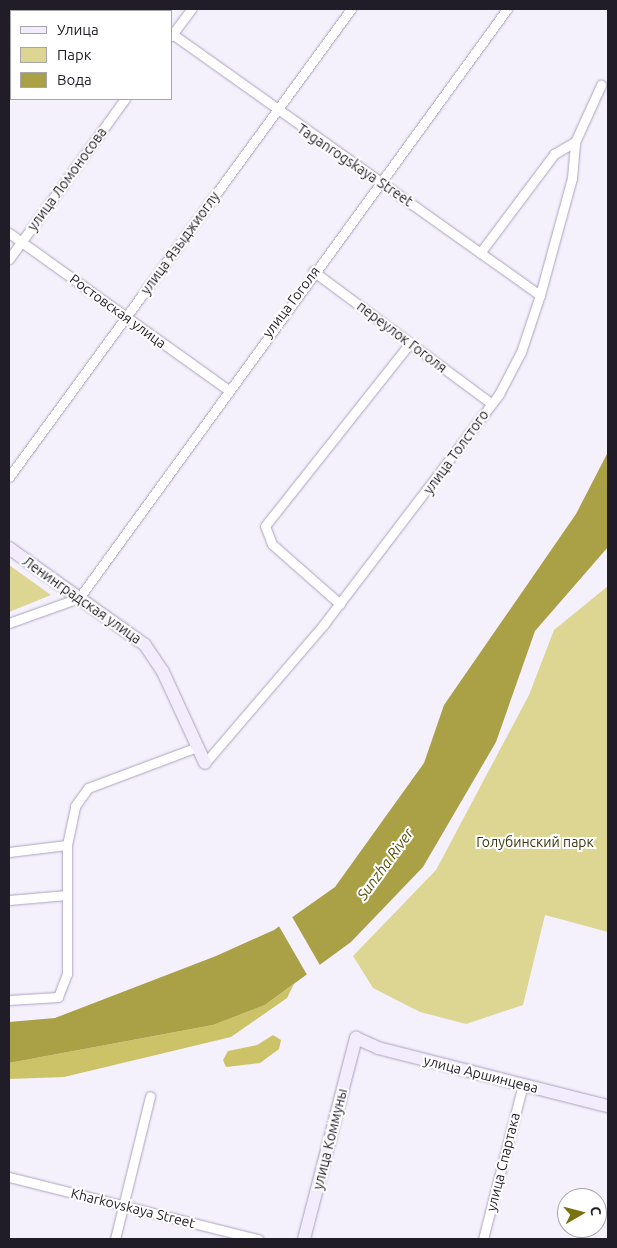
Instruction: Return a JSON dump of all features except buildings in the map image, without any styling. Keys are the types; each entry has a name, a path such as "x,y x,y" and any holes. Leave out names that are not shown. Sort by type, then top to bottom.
{"main road":[{"name":"Ленинградская улица","path":"9,548 145,645 156,658 205,763"},
{"name":"улица Аршинцева","path":"356,1038 378,1048 608,1106"},
{"name":"улица Коммуны","path":"304,1239 356,1038"}],"street":[{"path":"172,34 191,9"},
{"name":"улица Языджиоглу","path":"9,477 127,317 275,110 351,9"},
{"name":"улица Гоголя","path":"78,598 313,271 384,183 507,9"},
{"name":"Taganrogskaya Street","path":"172,34 275,110 384,183 540,296"},
{"name":"улица Толстого","path":"205,763 340,604 472,434 521,352 540,296 572,178 575,142 601,85"},
{"name":"улица Ломоносова","path":"9,259 124,100"},
{"path":"480,253 554,154 575,142"},
{"name":"Ростовская улица","path":"9,233 227,389"},
{"name":"переулок Гоголя","path":"313,271 491,403"},
{"path":"340,604 272,544 265,526 410,343"},
{"path":"9,624 78,598"},
{"path":"9,1000 58,997 68,974 66,845 75,806 88,788 198,747"},
{"path":"9,852 66,845"},
{"path":"9,900 67,895"},
{"name":"улица Спартака","path":"483,1239 522,1084"},
{"path":"115,1239 150,1096"},
{"name":"Kharkovskaya Street","path":"9,1177 258,1239"}],"green space":[{"path":"9,565 51,595 9,612"},
{"name":"Голубинский парк","path":"608,586 608,932 545,915 523,1005 466,1024 420,1012 373,988 353,956 436,870 529,695 554,630"}],"shaded area":[{"path":"294,984 287,998 231,1037 64,1077 9,1079 9,1063 213,1025 265,1005"},
{"path":"273,1035 281,1040 279,1049 260,1063 226,1067 223,1060 228,1051 257,1045"}],"water":[{"name":"Sunzha River","path":"608,452 608,547 535,631 496,742 423,867 351,942 265,1005 213,1025 9,1063 9,1022 55,1018 216,956 274,930 335,887 424,763 444,705 576,514"}],"pier":[{"path":"291,915 321,967 307,975 277,923"}]}
